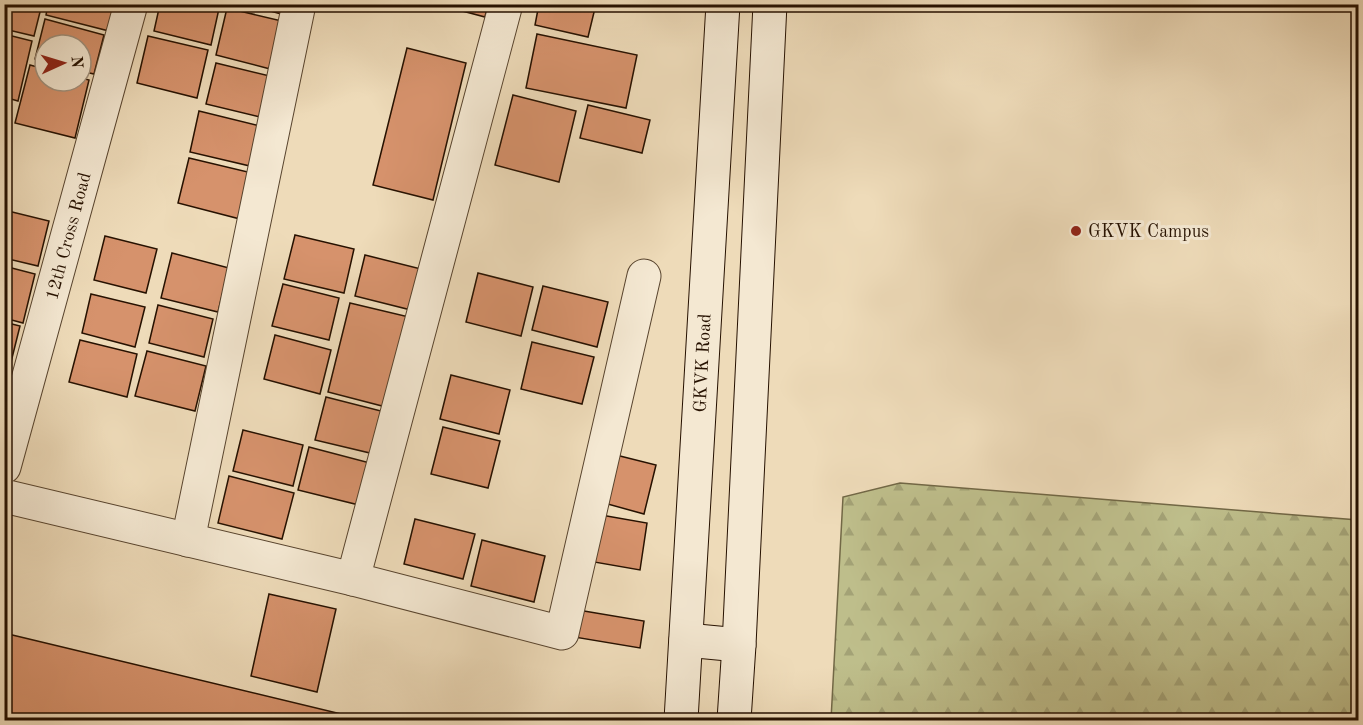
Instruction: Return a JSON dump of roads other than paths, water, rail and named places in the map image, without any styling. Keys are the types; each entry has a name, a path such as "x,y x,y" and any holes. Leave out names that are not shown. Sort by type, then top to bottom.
{"street":[{"name":"12th Cross Road","path":"4,467 131,4"},
{"path":"188,540 299,4"},
{"path":"353,579 506,4"},
{"name":"GKVK Road","path":"681,720 723,4"},
{"path":"734,720 740,645 770,4"},
{"path":"4,496 353,579 562,633 644,276"},
{"path":"686,640 740,645"}],"place":[{"name":"GKVK Campus","path":"1076,231"}]}
